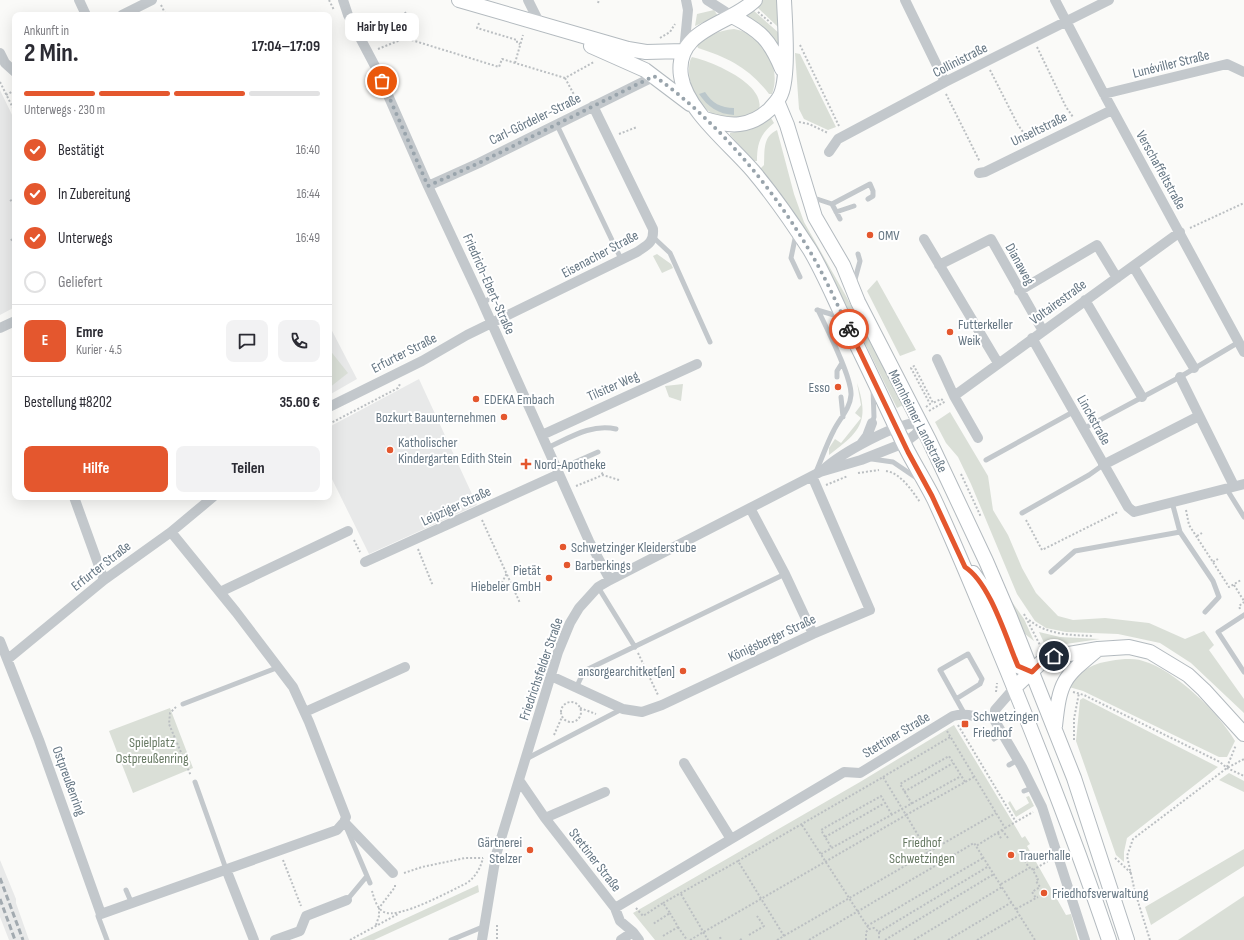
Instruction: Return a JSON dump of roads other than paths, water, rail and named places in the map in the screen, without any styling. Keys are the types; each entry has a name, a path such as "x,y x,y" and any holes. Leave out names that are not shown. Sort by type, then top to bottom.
{"main road":[{"path":"459,0 628,49 646,52 684,51"},
{"path":"540,24 633,64 654,76 700,114 720,124 739,125 750,122 763,115 777,101 783,89 784,0"},
{"path":"700,114 690,101 681,78 684,51 699,34 755,4"},
{"path":"732,16 759,32 773,48 784,73"},
{"name":"Mannheimer Landstraße","path":"777,101 787,125 808,196 820,227 843,264 853,286 858,302 921,425 986,561 1074,778 1127,940"},
{"name":"Mannheimer Landstraße","path":"700,114 753,171 797,229 813,256 844,318 904,443 932,496 965,567 1015,687 1076,843 1109,940"},
{"path":"965,567 971,571 985,590 1018,666 1032,672"},
{"path":"1015,687 1046,658 1098,649 1129,646 1150,652 1172,664 1204,690 1243,733"},
{"path":"1054,728 1061,689 1069,673 1098,649"}],"street":[{"path":"79,0 85,12"},
{"path":"128,12 152,0"},
{"name":"Friedrich-Ebert-Straße","path":"343,0 348,15 376,68 547,448 560,470 589,541 610,580"},
{"path":"528,0 540,24"},
{"path":"684,51 688,10 686,0"},
{"path":"707,0 732,16"},
{"path":"905,0 943,84"},
{"name":"Verschaffeltstraße","path":"1055,0 1112,110 1180,232 1244,352"},
{"name":"Collinistraße","path":"829,152 841,137 1109,0"},
{"path":"0,53 5,63 12,69"},
{"name":"Lunéviller Straße","path":"1104,94 1227,64 1244,72"},
{"name":"Carl-Gördeler-Straße","path":"428,186 557,125 654,76"},
{"name":"Eisenacher Straße","path":"492,324 621,259 650,243 654,238 653,229 593,106"},
{"name":"Unseltstraße","path":"982,172 1112,110"},
{"name":"Voltairestraße","path":"949,399 1180,232"},
{"path":"924,239 998,363"},
{"name":"Dianaweg","path":"939,265 991,239 1019,291 1043,331"},
{"path":"1019,291 1097,245 1117,278"},
{"path":"1133,266 1194,368"},
{"path":"1085,300 1142,397"},
{"path":"0,328 12,322"},
{"name":"Erfurter Straße","path":"332,405 492,324"},
{"name":"Linckstraße","path":"1032,338 1103,465 1131,509 1172,502"},
{"path":"937,358 949,399 978,438"},
{"name":"Tilsiter Weg","path":"542,435 697,364"},
{"path":"1172,502 1235,486 1180,377"},
{"path":"1103,465 1199,416"},
{"name":"Friedrichsfelder Straße","path":"482,940 496,855 551,676 570,623 579,608 598,587 610,580 816,474 861,460 904,443 916,434 921,425 912,422 860,445 834,459 816,474"},
{"path":"860,445 867,436 872,423"},
{"name":"Leipziger Straße","path":"365,562 478,512 560,470"},
{"name":"Königsberger Straße","path":"551,676 623,709 642,712 662,705 813,634 870,610 817,488 816,474"},
{"path":"75,500 104,580"},
{"name":"Erfurter Straße","path":"8,659 104,580 171,532 209,500"},
{"path":"750,508 785,574 813,634"},
{"path":"220,592 348,531"},
{"path":"101,914 337,830 344,822 346,817 305,712 293,687 220,592 171,532"},
{"name":"Ostpreußenring","path":"0,641 39,740 101,914"},
{"path":"305,712 405,667"},
{"path":"1015,687 995,710 994,716 998,736 1028,790 1042,807 1085,940"},
{"path":"964,713 983,719 994,716"},
{"name":"Stettiner Straße","path":"519,780 544,818 615,908 844,772 860,773 953,716 964,713"},
{"path":"684,763 731,839"},
{"name":"Stettiner Straße","path":"544,818 605,792"},
{"path":"344,822 394,875"},
{"path":"226,869 254,940"},
{"path":"274,940 300,931 306,916 347,900"},
{"path":"615,908 620,921 636,936"},
{"path":"621,940 636,936"}],"lane":[{"path":"557,125 621,259"},
{"path":"808,196 822,202 832,204 870,184 873,196 868,199"},
{"path":"832,204 840,219"},
{"path":"836,212 854,206"},
{"path":"797,229 791,258 800,277"},
{"path":"654,238 670,253 710,342"},
{"path":"853,286 860,261 858,254"},
{"path":"483,304 492,296"},
{"path":"816,474 834,430 843,417 851,394 842,363 817,310 844,318"},
{"path":"1083,429 1180,377 1239,342"},
{"path":"837,377 837,371 842,363"},
{"path":"871,374 874,417 872,423"},
{"path":"841,397 843,417"},
{"path":"986,460 1073,412"},
{"path":"547,448 597,427 616,429"},
{"path":"560,470 598,452"},
{"path":"861,460 876,459 893,462 916,478 932,496"},
{"path":"1022,513 1089,475 1103,465"},
{"path":"1235,486 1244,517"},
{"path":"1172,502 1180,532 1213,581 1219,597 1205,612"},
{"path":"1051,572 1074,551 1180,532"},
{"path":"576,688 584,671 785,574"},
{"path":"598,587 635,647"},
{"path":"1244,615 1218,632 1244,672"},
{"path":"956,698 980,684 982,680 968,654 940,670 964,713"},
{"path":"183,704 279,667"},
{"path":"525,759 623,709"},
{"path":"195,782 226,869"},
{"path":"344,822 370,883"},
{"path":"347,900 367,876"},
{"path":"126,890 132,904"},
{"name":"Ostpreußenring","path":"101,914 98,916 106,940"},
{"path":"451,940 485,926"}],"railway":[{"path":"0,878 23,940"},
{"path":"0,899 15,940"}],"place":[{"name":"Hair by Leo","path":"382,81"},
{"name":"OMV","path":"870,235"},
{"name":"Futterkeller Weik","path":"950,332"},
{"name":"Esso","path":"838,387"},
{"name":"EDEKA Embach","path":"476,399"},
{"name":"Bozkurt Bauunternehmen","path":"504,417"},
{"name":"Katholischer Kindergarten Edith Stein","path":"390,450"},
{"name":"Nord-Apotheke","path":"526,464"},
{"name":"Schwetzinger Kleiderstube","path":"563,547"},
{"name":"Barberkings","path":"567,565"},
{"name":"Pietät Hiebeler GmbH","path":"549,578"},
{"name":"ansorgearchitket[en]","path":"683,671"},
{"name":"Schwetzingen Friedhof","path":"965,724"},
{"name":"Gärtnerei Stelzer","path":"530,850"},
{"name":"Trauerhalle","path":"1011,855"},
{"name":"Friedhofsverwaltung","path":"1044,893"}],"park label":[{"name":"Spielplatz Ostpreußenring","path":"152,750"},
{"name":"Friedhof Schwetzingen","path":"922,850"}]}
